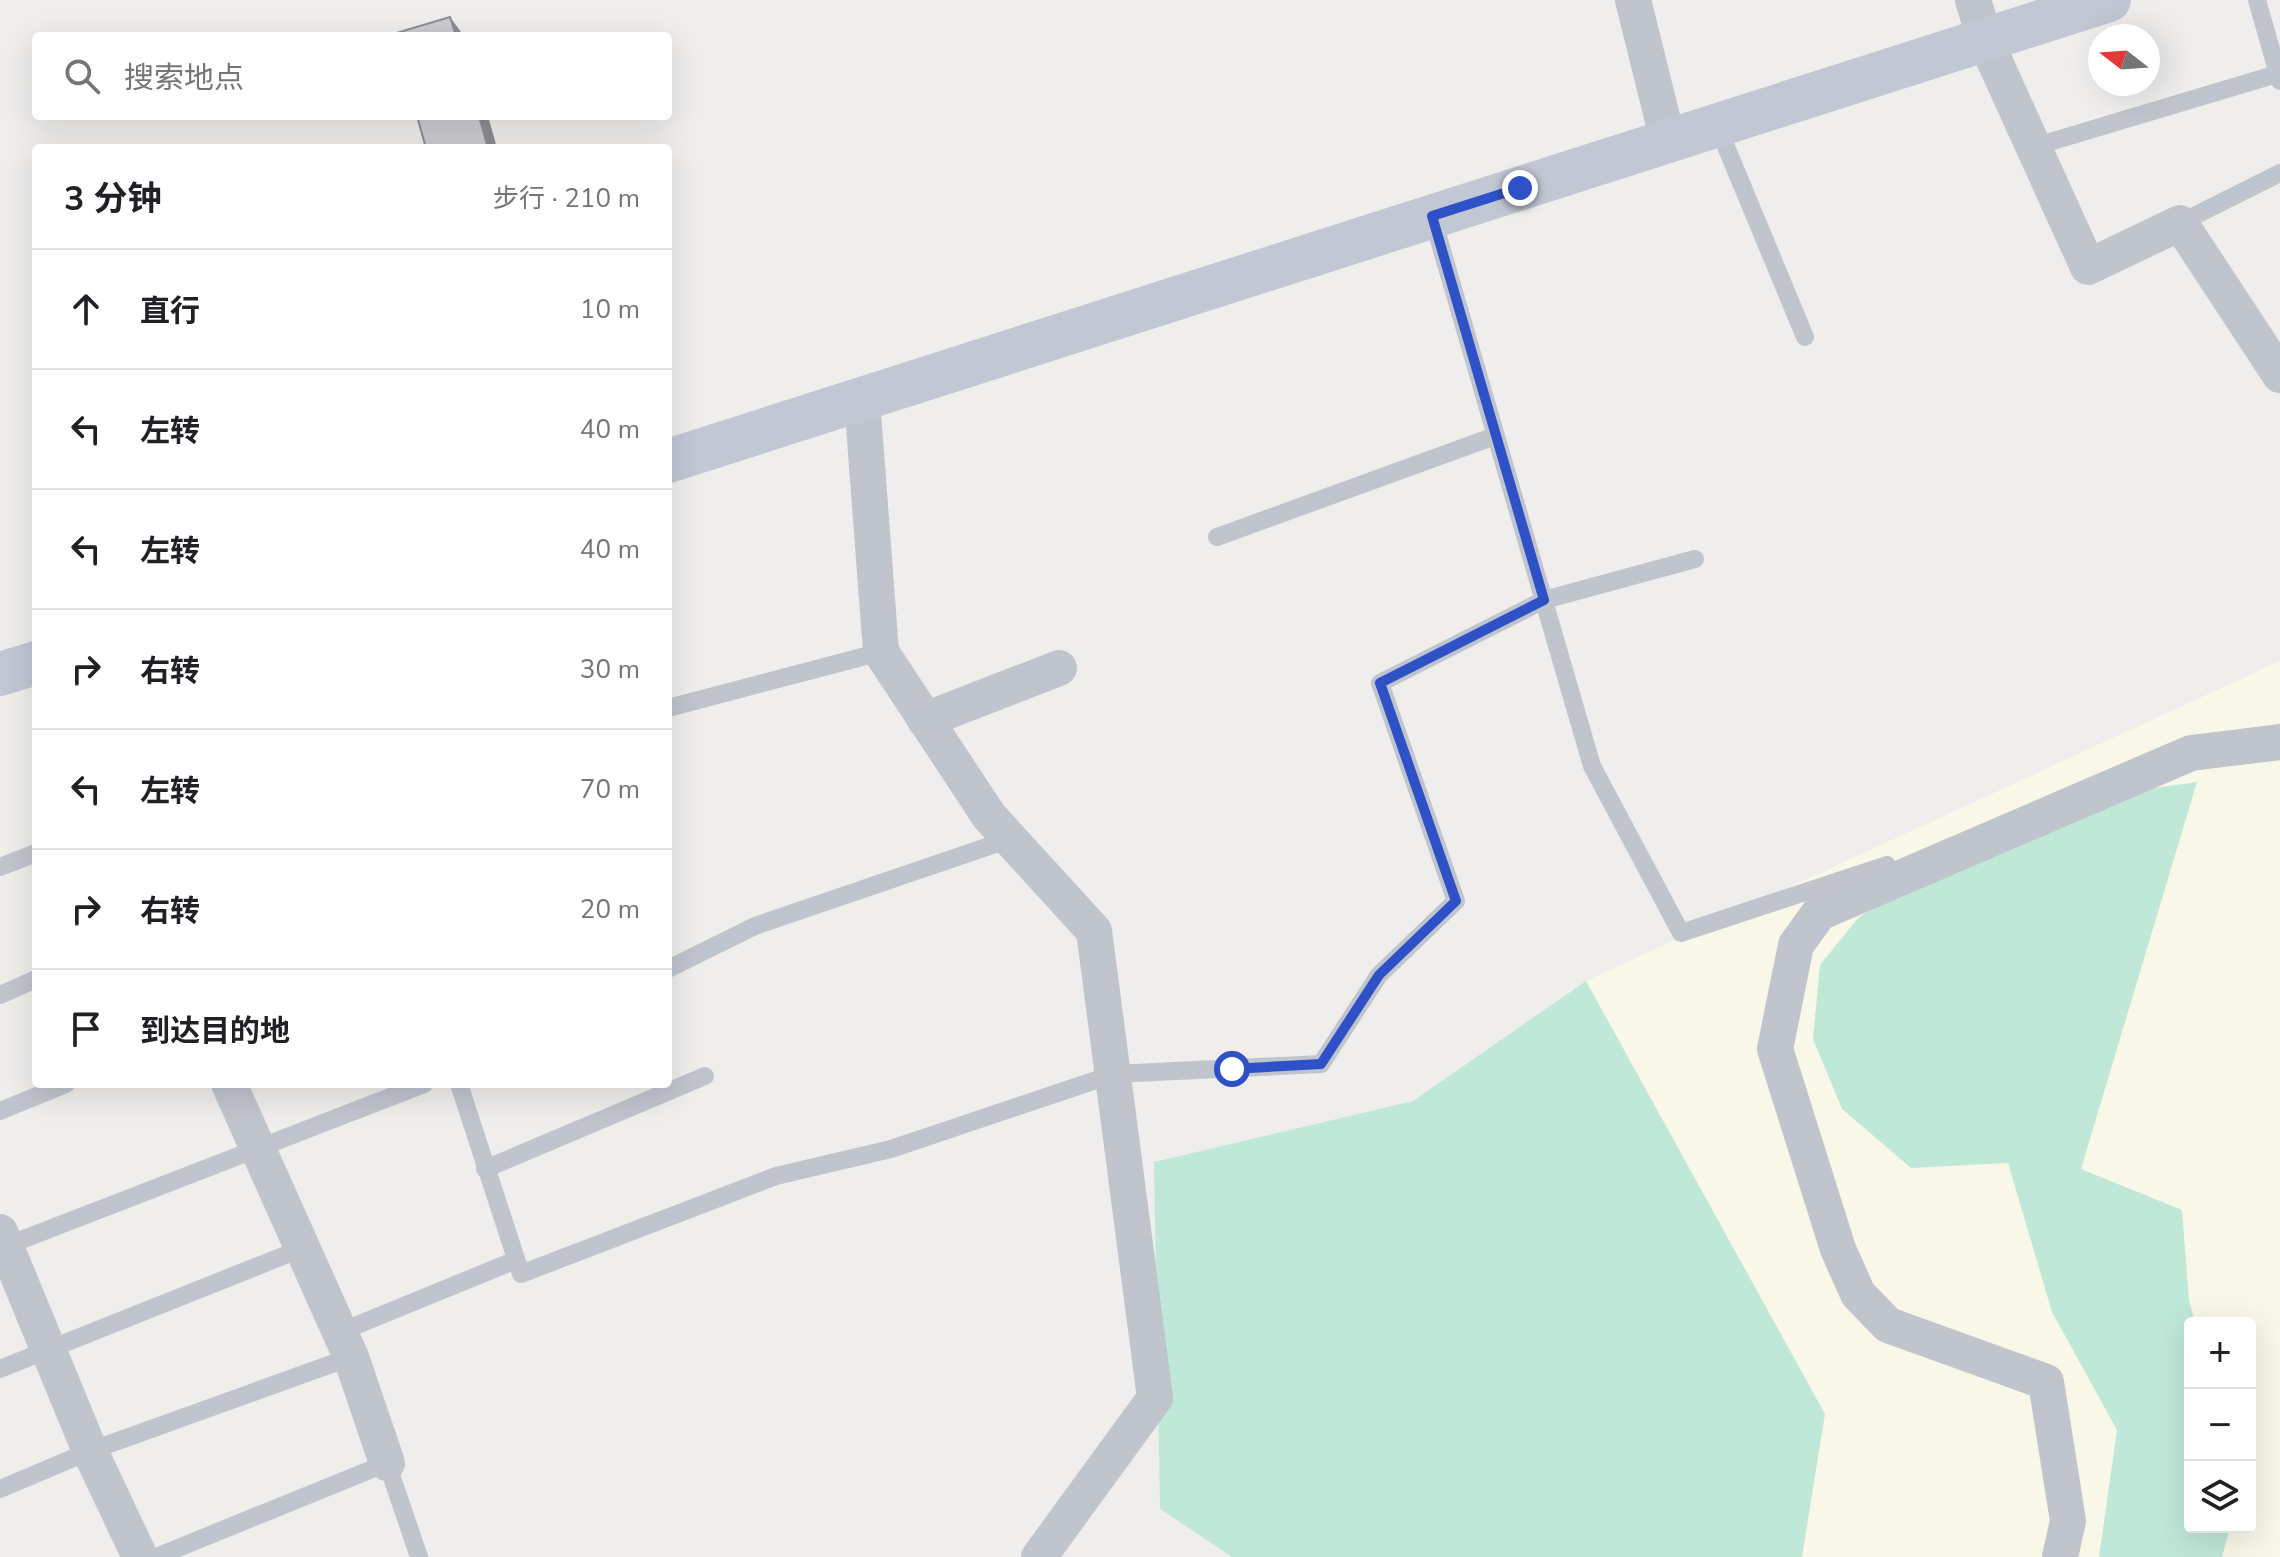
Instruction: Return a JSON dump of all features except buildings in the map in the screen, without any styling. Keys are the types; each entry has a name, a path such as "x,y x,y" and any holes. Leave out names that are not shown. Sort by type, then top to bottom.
{"street":[{"path":"1633,0 1668,141"},
{"path":"672,460 1717,125 1979,20 2109,0"},
{"path":"1979,20 2088,267 2180,223 2280,375"},
{"path":"862,399 881,652 989,816 1094,931 1155,1398 1039,1557"},
{"path":"925,720 1059,668"},
{"path":"2060,1557 2068,1521 2046,1382 1888,1325 1858,1294 1838,1249 1775,1049 1796,945 1819,913 2191,753 2280,742"},
{"path":"231,1088 345,1344 387,1463"},
{"path":"2,1242 90,1451 140,1557"}],"lane":[{"path":"2033,147 2279,76 2257,0"},
{"path":"1717,125 1805,337"},
{"path":"2180,223 2280,173"},
{"path":"1432,216 1592,766 1681,933 1887,865"},
{"path":"1217,537 1495,436"},
{"path":"460,1088 521,1274 776,1176 891,1149 1114,1074 1321,1064 1379,975 1456,901 1380,683 1544,600 1695,559"},
{"path":"672,707 881,652"},
{"path":"672,967 755,926 1010,839"},
{"path":"0,867 32,855"},
{"path":"0,995 32,981"},
{"path":"485,1169 705,1076"},
{"path":"0,1111 56,1088"},
{"path":"2,1242 414,1088"},
{"path":"0,1369 303,1248"},
{"path":"0,1489 345,1344 516,1260"},
{"path":"156,1557 387,1463 419,1557"}],"shaded area":[{"path":"2280,661 2280,1557 1778,1557 1586,981"}],"green space":[{"path":"2197,782 2081,1169 2182,1210 2189,1300 2193,1317 2184,1317 2184,1533 2228,1533 2222,1557 2099,1557 2117,1430 2052,1312 2008,1163 1911,1168 1842,1109 1813,1039 1820,965 1858,918 1927,875 2113,794"},
{"path":"1586,981 1825,1414 1802,1557 1232,1557 1160,1509 1154,1162 1413,1101"}],"route":[{"path":"1232,1069 1321,1064 1379,975 1456,901 1380,683 1544,600 1432,216 1520,188"}]}
